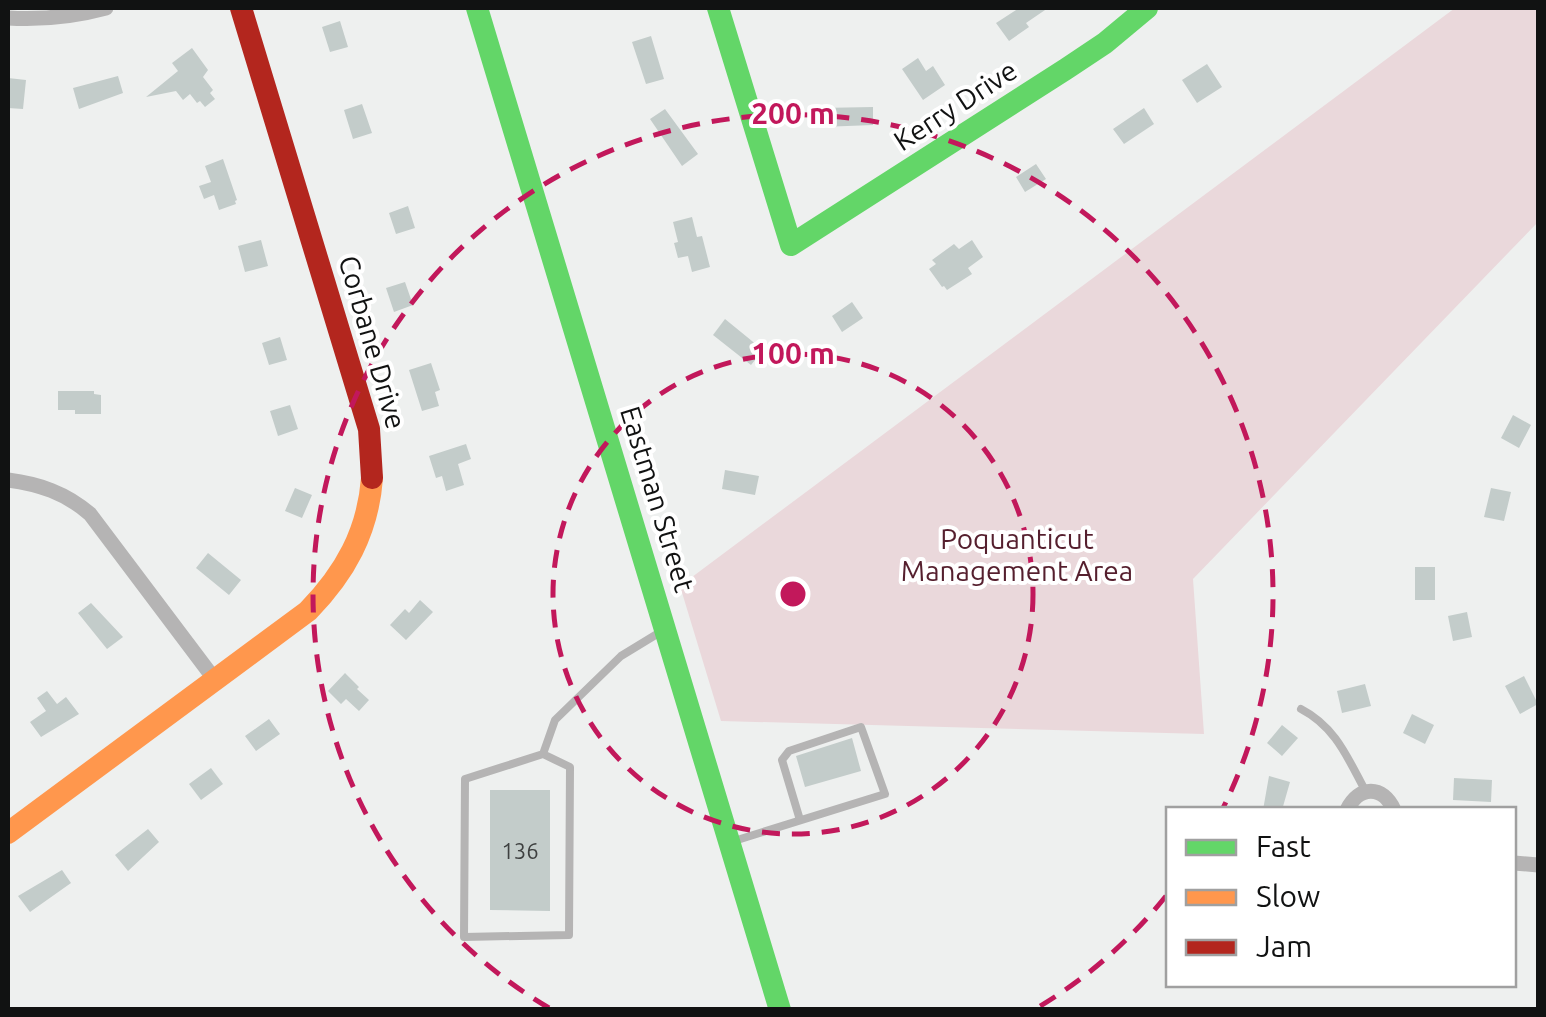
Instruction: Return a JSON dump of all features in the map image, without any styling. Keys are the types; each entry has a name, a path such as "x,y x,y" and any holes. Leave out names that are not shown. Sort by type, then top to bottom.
{"street":[{"path":"8,18 52,19 106,8"},
{"name":"Corbane Drive","path":"8,833 308,610 347,563 372,498 374,475 365,414 241,8"},
{"name":"Eastman Street","path":"477,8 780,1010"},
{"name":"Kerry Drive","path":"718,8 790,245 1066,69 1147,8"},
{"path":"8,480 55,491 90,514 214,680"},
{"path":"1348,807 1352,800 1366,792 1383,794 1393,807"}],"lane":[{"path":"543,754 555,720 621,656 666,628"},
{"path":"1301,709 1330,729 1366,792"},
{"path":"730,842 885,794 861,728 789,751 782,760 800,820"},
{"path":"543,754 570,767 569,935 464,938 465,779 543,754"}],"green space":[{"name":"Poquanticut Management Area","path":"1455,8 1538,8 1538,222 1193,579 1204,734 721,721 680,586"}],"building":[{"path":"1019,8 1048,8 1009,41 996,23"},
{"path":"340,21 348,47 330,52 322,27"},
{"path":"651,36 664,79 646,84 632,42"},
{"path":"192,48 208,70 203,77 215,99 205,107 190,94 183,100 176,91 146,97 178,71 172,63"},
{"path":"918,58 926,71 933,66 945,85 923,100 902,69"},
{"path":"1207,64 1222,87 1197,103 1182,80"},
{"path":"118,76 123,93 79,109 73,88"},
{"path":"8,78 26,80 23,109 8,108"},
{"path":"362,104 372,133 353,139 344,110"},
{"path":"873,107 873,125 821,127 820,108"},
{"path":"1144,108 1154,124 1124,144 1113,129"},
{"path":"665,109 698,154 682,166 650,119"},
{"path":"223,159 237,200 236,204 219,210 214,195 204,199 199,186 211,182 205,166"},
{"path":"1036,164 1046,179 1025,192 1016,177"},
{"path":"408,206 415,228 396,234 389,213"},
{"path":"692,217 710,267 692,272 688,256 678,258 673,222"},
{"path":"261,240 268,266 245,272 238,246"},
{"path":"972,240 983,257 968,268 972,274 947,290 929,269 936,264 932,260 954,244 959,249"},
{"path":"405,282 413,305 394,312 386,288"},
{"path":"852,302 863,318 842,332 832,316"},
{"path":"725,319 763,350 751,365 713,335"},
{"path":"280,337 287,360 269,365 262,343"},
{"path":"431,363 440,390 435,392 439,406 422,411 409,370"},
{"path":"58,391 94,391 101,395 101,414 58,410"},
{"path":"290,405 298,429 278,436 270,411"},
{"path":"1513,415 1531,425 1519,448 1501,438"},
{"path":"466,444 471,459 458,464 464,485 446,491 442,476 436,478 429,456"},
{"path":"725,470 759,476 755,495 722,489"},
{"path":"295,488 312,495 302,518 285,511"},
{"path":"1491,488 1511,492 1504,521 1484,517"},
{"path":"208,553 241,580 229,595 196,568"},
{"path":"1415,567 1435,567 1435,600 1415,600"},
{"path":"420,600 433,612 406,640 390,625"},
{"path":"91,603 123,637 107,649 78,613"},
{"path":"1467,612 1472,637 1453,641 1448,616"},
{"path":"345,673 369,700 359,711 346,699 341,704 328,691"},
{"path":"1524,676 1538,704 1520,714 1505,686"},
{"path":"1365,684 1371,706 1342,713 1337,691"},
{"path":"47,691 57,704 66,697 79,714 41,737 30,722 46,711 37,698"},
{"path":"1412,714 1434,725 1425,744 1403,733"},
{"path":"269,719 280,734 256,751 245,736"},
{"path":"1282,725 1298,738 1282,756 1267,743"},
{"path":"852,738 861,771 805,787 796,756"},
{"path":"211,768 223,784 201,800 189,784"},
{"path":"1269,776 1290,782 1283,807 1264,807"},
{"path":"1454,778 1492,780 1491,802 1453,800"},
{"path":"490,790 550,790 550,911 490,910"},
{"path":"148,829 159,842 128,871 115,855"},
{"path":"62,870 71,883 30,912 18,896"}],"traffic: fast":[{"path":"477,8 780,1010"},
{"path":"718,8 791,245 1066,69 1147,8"}],"traffic: slow":[{"path":"8,833 308,611 333,582 360,534 372,478"}],"traffic: jam":[{"path":"241,8 369,429 372,478"}]}
